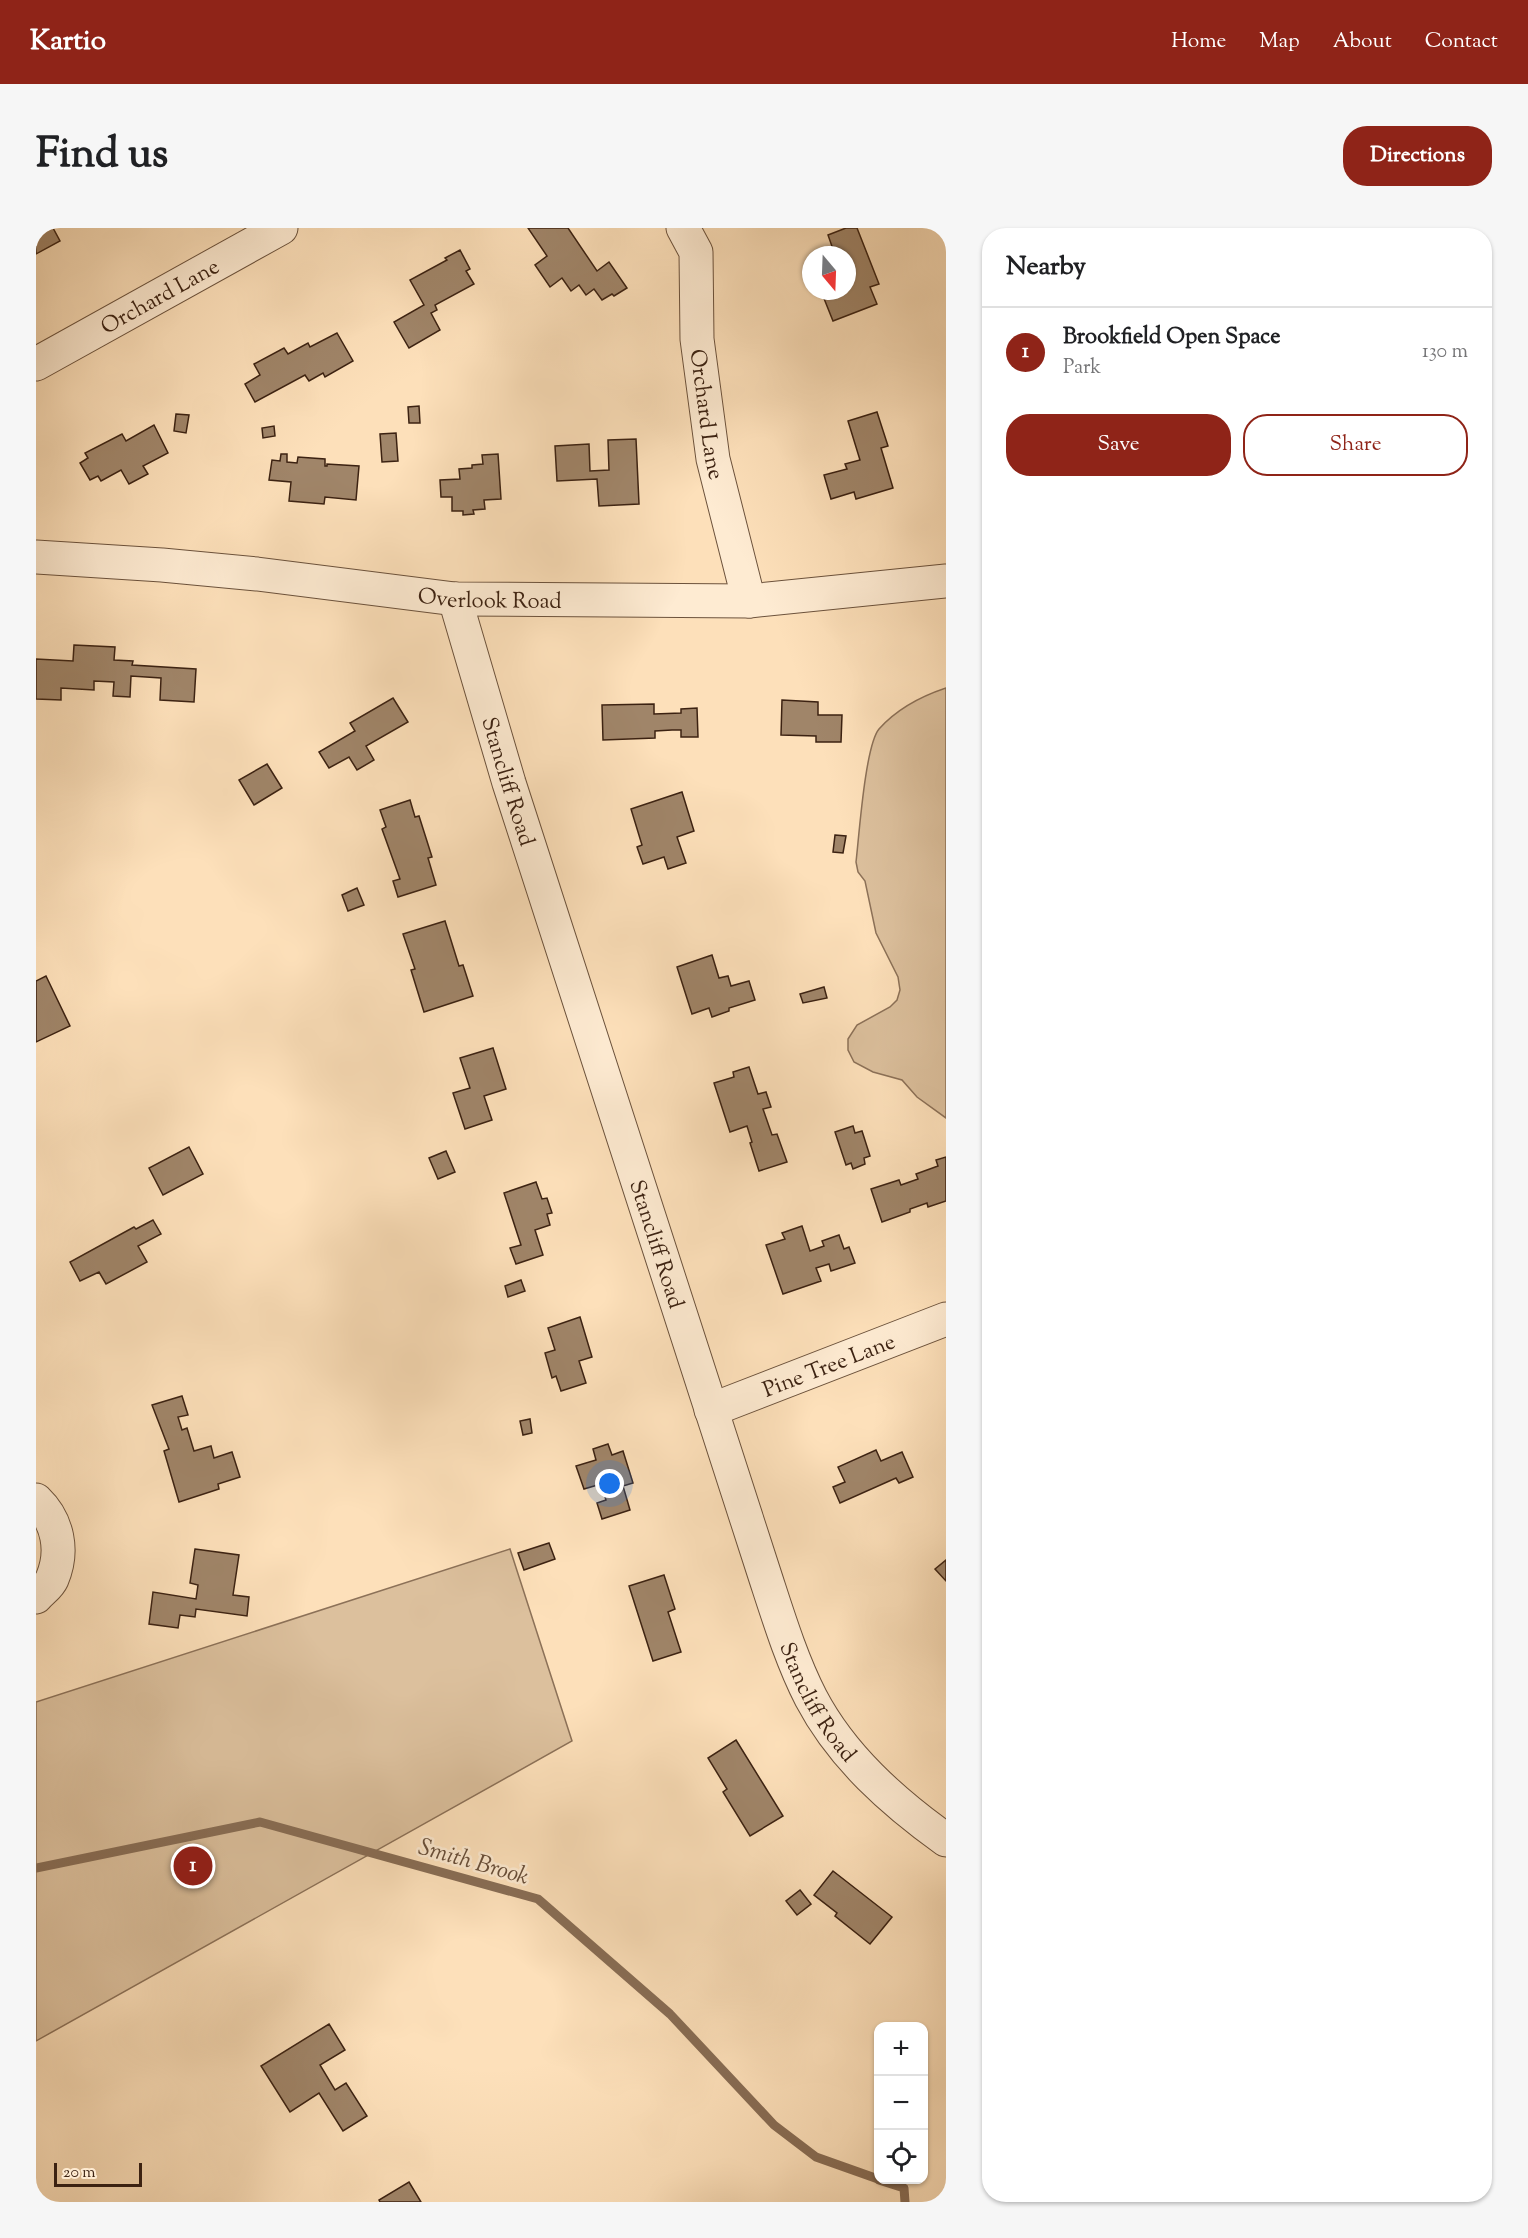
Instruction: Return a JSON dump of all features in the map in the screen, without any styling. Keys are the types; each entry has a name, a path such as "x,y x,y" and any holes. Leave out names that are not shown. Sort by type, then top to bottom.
{"street":[{"name":"Orchard Lane","path":"36,364 281,228"},
{"name":"Orchard Lane","path":"683,228 696,252 697,339 713,459 749,601"},
{"name":"Overlook Road","path":"36,557 256,574 455,599 749,601 946,581"},
{"name":"Stancliff Road","path":"455,599 509,783 781,1624 812,1699 829,1727 870,1777 920,1821 946,1840"},
{"name":"Pine Tree Lane","path":"711,1410 946,1319"},
{"path":"36,1500 46,1509 58,1536 58,1559 51,1581 36,1597"}],"shaded area":[{"path":"946,688 946,1118 917,1097 902,1080 873,1072 854,1062 848,1050 848,1039 857,1025 890,1007 897,1000 900,990 898,977 876,933 865,881 858,872 856,862 863,792 870,753 879,729 893,716 910,704"},
{"path":"510,1549 572,1741 36,2041 36,1702"}],"building":[{"path":"36,228 53,228 60,241 36,254"},
{"path":"528,228 568,228 597,271 609,262 627,288 602,300 594,289 586,295 579,285 571,291 562,278 550,287 535,265 547,256"},
{"path":"846,228 857,228 879,284 870,287 877,304 833,321 825,300 856,300 856,246 832,246 828,235"},
{"path":"460,250 470,269 466,271 474,284 435,305 437,310 431,313 440,330 409,348 394,322 424,305 410,280 447,260 445,258"},
{"path":"337,333 353,361 325,377 323,373 309,381 305,375 255,402 245,384 260,375 254,364 284,348 288,354 308,343 310,347"},
{"path":"419,406 420,423 409,423 408,407"},
{"path":"877,412 888,446 881,448 893,488 856,499 854,492 831,499 824,475 847,469 845,464 860,460 848,421"},
{"path":"176,414 189,415 186,433 174,431"},
{"path":"154,425 168,453 143,466 148,474 129,484 121,470 101,481 98,476 90,480 80,463 88,458 85,453 122,434 126,441"},
{"path":"274,426 275,436 263,438 262,428"},
{"path":"396,433 398,461 382,462 380,434"},
{"path":"636,439 639,504 599,506 597,479 557,481 555,446 589,444 590,471 609,470 608,440"},
{"path":"281,454 287,454 287,462 297,463 298,457 325,459 325,466 327,464 359,466 356,500 325,497 324,504 289,501 291,482 269,480 272,460 280,461"},
{"path":"498,454 501,499 484,500 485,509 473,510 474,514 463,515 463,511 452,511 452,497 441,497 440,480 460,479 459,469 483,464 482,455"},
{"path":"74,645 115,647 114,660 133,661 132,665 196,669 194,702 160,700 161,678 131,676 130,697 113,696 114,682 94,681 94,690 61,688 61,700 36,699 36,659 73,661"},
{"path":"393,698 408,722 366,746 374,760 357,770 349,757 329,768 319,752 355,731 350,723"},
{"path":"782,700 818,702 818,715 842,715 841,742 816,742 816,736 781,735"},
{"path":"654,704 654,714 681,713 681,709 697,708 698,737 681,737 681,730 672,730 655,731 655,738 603,740 602,705"},
{"path":"267,764 282,788 254,805 239,780"},
{"path":"682,792 694,831 677,837 686,863 668,869 664,857 643,864 637,847 642,845 631,809"},
{"path":"410,800 415,817 419,816 432,857 428,858 436,885 398,897 393,881 400,879 382,829 386,827 380,810"},
{"path":"835,835 846,836 843,853 833,852"},
{"path":"357,888 364,905 348,911 342,895"},
{"path":"445,921 459,966 463,965 473,996 424,1012 411,970 415,969 403,934"},
{"path":"712,955 719,978 728,976 731,986 749,981 755,1000 729,1008 729,1011 712,1017 709,1008 692,1014 677,967"},
{"path":"46,976 70,1026 36,1042 36,981"},
{"path":"824,987 827,998 803,1003 800,994"},
{"path":"493,1048 506,1089 484,1096 492,1120 465,1129 453,1093 470,1088 460,1058"},
{"path":"749,1067 758,1094 766,1092 771,1107 763,1109 772,1135 777,1134 787,1162 759,1171 747,1126 730,1132 714,1083 734,1077 733,1072"},
{"path":"853,1126 855,1133 862,1131 870,1156 864,1158 865,1164 853,1169 851,1163 846,1165 835,1132"},
{"path":"189,1147 203,1174 163,1195 149,1168"},
{"path":"446,1151 455,1172 438,1179 429,1158"},
{"path":"946,1157 946,1201 928,1207 927,1203 882,1222 871,1189 899,1180 901,1185 918,1179 916,1174 938,1166 936,1160"},
{"path":"536,1182 542,1199 547,1198 552,1213 547,1214 550,1225 535,1230 543,1255 516,1264 510,1248 521,1245 504,1193"},
{"path":"153,1220 161,1234 138,1246 147,1262 106,1284 99,1272 80,1281 70,1262 134,1227 136,1229"},
{"path":"802,1226 810,1251 824,1246 822,1241 839,1235 844,1249 849,1247 855,1263 831,1271 829,1264 816,1268 821,1281 783,1294 766,1245 785,1239 782,1233"},
{"path":"521,1280 525,1291 508,1297 505,1286"},
{"path":"580,1317 592,1357 579,1361 586,1383 561,1391 556,1376 552,1378 545,1353 555,1350 548,1328"},
{"path":"182,1396 188,1415 178,1417 182,1430 187,1428 194,1451 211,1446 214,1458 232,1452 240,1477 218,1484 219,1489 179,1502 164,1451 169,1449 152,1405"},
{"path":"530,1419 532,1433 523,1435 520,1421"},
{"path":"608,1444 612,1455 623,1451 633,1483 623,1486 630,1510 602,1519 597,1503 606,1500 601,1484 584,1489 576,1466 596,1460 593,1449"},
{"path":"876,1450 881,1461 902,1452 913,1477 899,1483 896,1478 840,1503 833,1487 845,1482 838,1467"},
{"path":"549,1543 555,1559 524,1570 518,1553"},
{"path":"195,1549 239,1555 233,1595 249,1597 247,1616 196,1609 195,1617 180,1615 178,1628 149,1624 153,1592 196,1599 198,1585 190,1583"},
{"path":"946,1560 946,1581 935,1569"},
{"path":"664,1575 675,1609 668,1612 681,1652 653,1661 629,1586"},
{"path":"736,1740 783,1816 750,1836 723,1792 727,1789 708,1758"},
{"path":"833,1871 892,1917 870,1944 835,1916 837,1913 814,1895"},
{"path":"800,1890 811,1904 797,1915 786,1901"},
{"path":"329,2024 345,2050 320,2065 335,2090 346,2083 367,2116 343,2131 319,2093 290,2112 261,2066"},
{"path":"409,2182 421,2202 380,2202 379,2200"}],"waterway":[{"name":"Smith Brook","path":"36,1868 260,1822 538,1899 670,2014 774,2125 816,2157 874,2178"},
{"name":"Smith Brook","path":"892,2184 904,2188 905,2202"}],"place":[{"name":"Brookfield Open Space","path":"193,1866"}]}
